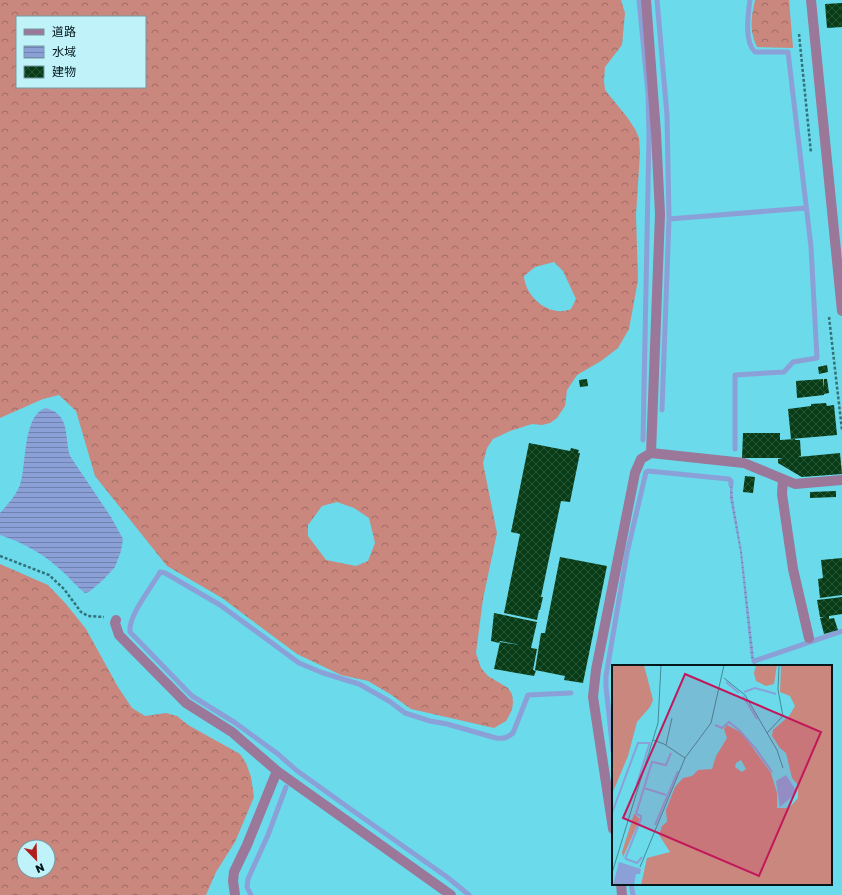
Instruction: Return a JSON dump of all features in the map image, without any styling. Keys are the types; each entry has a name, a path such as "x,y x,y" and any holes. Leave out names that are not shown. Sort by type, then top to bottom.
{"street":[{"path":"646,0 656,133 660,214 651,453"},
{"path":"811,0 842,311"},
{"path":"612,822 593,697 596,670 636,473 641,459 651,453 744,463 795,484 842,480"},
{"path":"783,479 782,494 792,561 809,638"},
{"path":"116,622 119,635 186,703 232,732 277,771 451,895"},
{"path":"235,895 233,881 234,872 247,845 277,771"},
{"path":"621,885 622,895"}],"path":[{"path":"0,556 49,575 64,590 81,612 88,616 101,616 116,622"}],"green space":[{"path":"0,0 621,0 625,13 622,45 605,67 604,81 605,90 627,117 639,138 640,153 636,215 638,280 629,329 618,348 601,361 577,375 567,390 565,406 557,418 550,423 542,425 532,424 510,431 493,439 487,448 483,463 497,533 483,599 476,653 481,668 488,676 508,688 512,694 512,710 506,721 494,728 411,709 368,681 341,675 297,654 222,598 167,566 95,476 76,411 59,395 43,399 0,418","holes":["554,262 563,271 576,299 571,309 555,311 547,308 534,298 525,284 524,276 535,267","337,502 354,508 369,518 375,543 368,561 356,566 326,560 308,536 308,525 322,506"]},
{"path":"755,0 789,0 793,48 757,47 754,41 752,29 752,13"},
{"path":"0,564 48,585 66,604 86,629 118,687 132,708 145,716 166,713 177,716 188,725 240,754 246,763 251,777 254,797 235,842 216,872 206,895 0,895"}],"water":[{"path":"46,408 54,411 63,421 70,456 111,517 123,539 121,551 115,567 103,580 89,592 85,593 41,554 25,545 0,535 0,513 14,497 20,485 29,430 38,413"},
{"path":"730,479 732,479 733,499 742,552 754,658 757,665 754,665 751,658 740,552 730,498"}],"building":[{"path":"842,3 842,27 827,28 825,4"},
{"path":"827,365 828,372 819,374 818,367"},
{"path":"587,379 588,386 580,387 579,380"},
{"path":"823,379 824,389 824,379 827,379 829,393 824,395 797,398 796,381"},
{"path":"826,403 827,406 834,405 837,435 791,439 788,409 811,406 811,404"},
{"path":"743,433 780,433 780,440 800,440 801,456 798,457 840,453 842,474 802,477 778,463 778,459 783,458 742,458"},
{"path":"529,443 570,451 571,448 579,450 578,453 580,453 570,502 561,501 541,597 543,597 537,620 504,613 520,534 511,532"},
{"path":"745,476 755,477 753,493 743,492"},
{"path":"836,491 836,497 810,498 810,492"},
{"path":"560,557 607,566 583,683 564,680 565,676 535,670 541,633 545,633"},
{"path":"842,558 842,595 820,598 818,579 823,578 821,560"},
{"path":"842,597 842,614 829,616 829,619 834,618 838,630 824,634 820,618 824,617 820,617 817,600"},
{"path":"494,613 537,622 531,648 537,649 533,670 536,671 534,676 494,669 500,642 520,645 500,641 499,643 491,641"}],"waterway":[{"path":"639,0 648,93 649,136 643,440"},
{"path":"657,0 667,115 669,219 662,410"},
{"path":"735,449 735,375 784,372 793,362 817,358 811,247 788,52 755,52 749,42 748,35 748,13 750,0"},
{"path":"669,219 806,208"},
{"path":"612,743 606,676 627,553 646,472 729,479 731,481 731,485"},
{"path":"160,572 165,573 220,605 299,663 323,673 359,684 389,701 405,713 430,721 447,724 496,738 503,738 513,733 528,695 571,693"},
{"path":"159,574 136,610 130,625 130,632 192,696 234,722 278,754 296,770 447,877 469,895"},
{"path":"754,661 842,631"},
{"path":"251,895 247,887 248,879 268,835 286,787"},
{"path":"631,885 633,895"}]}
